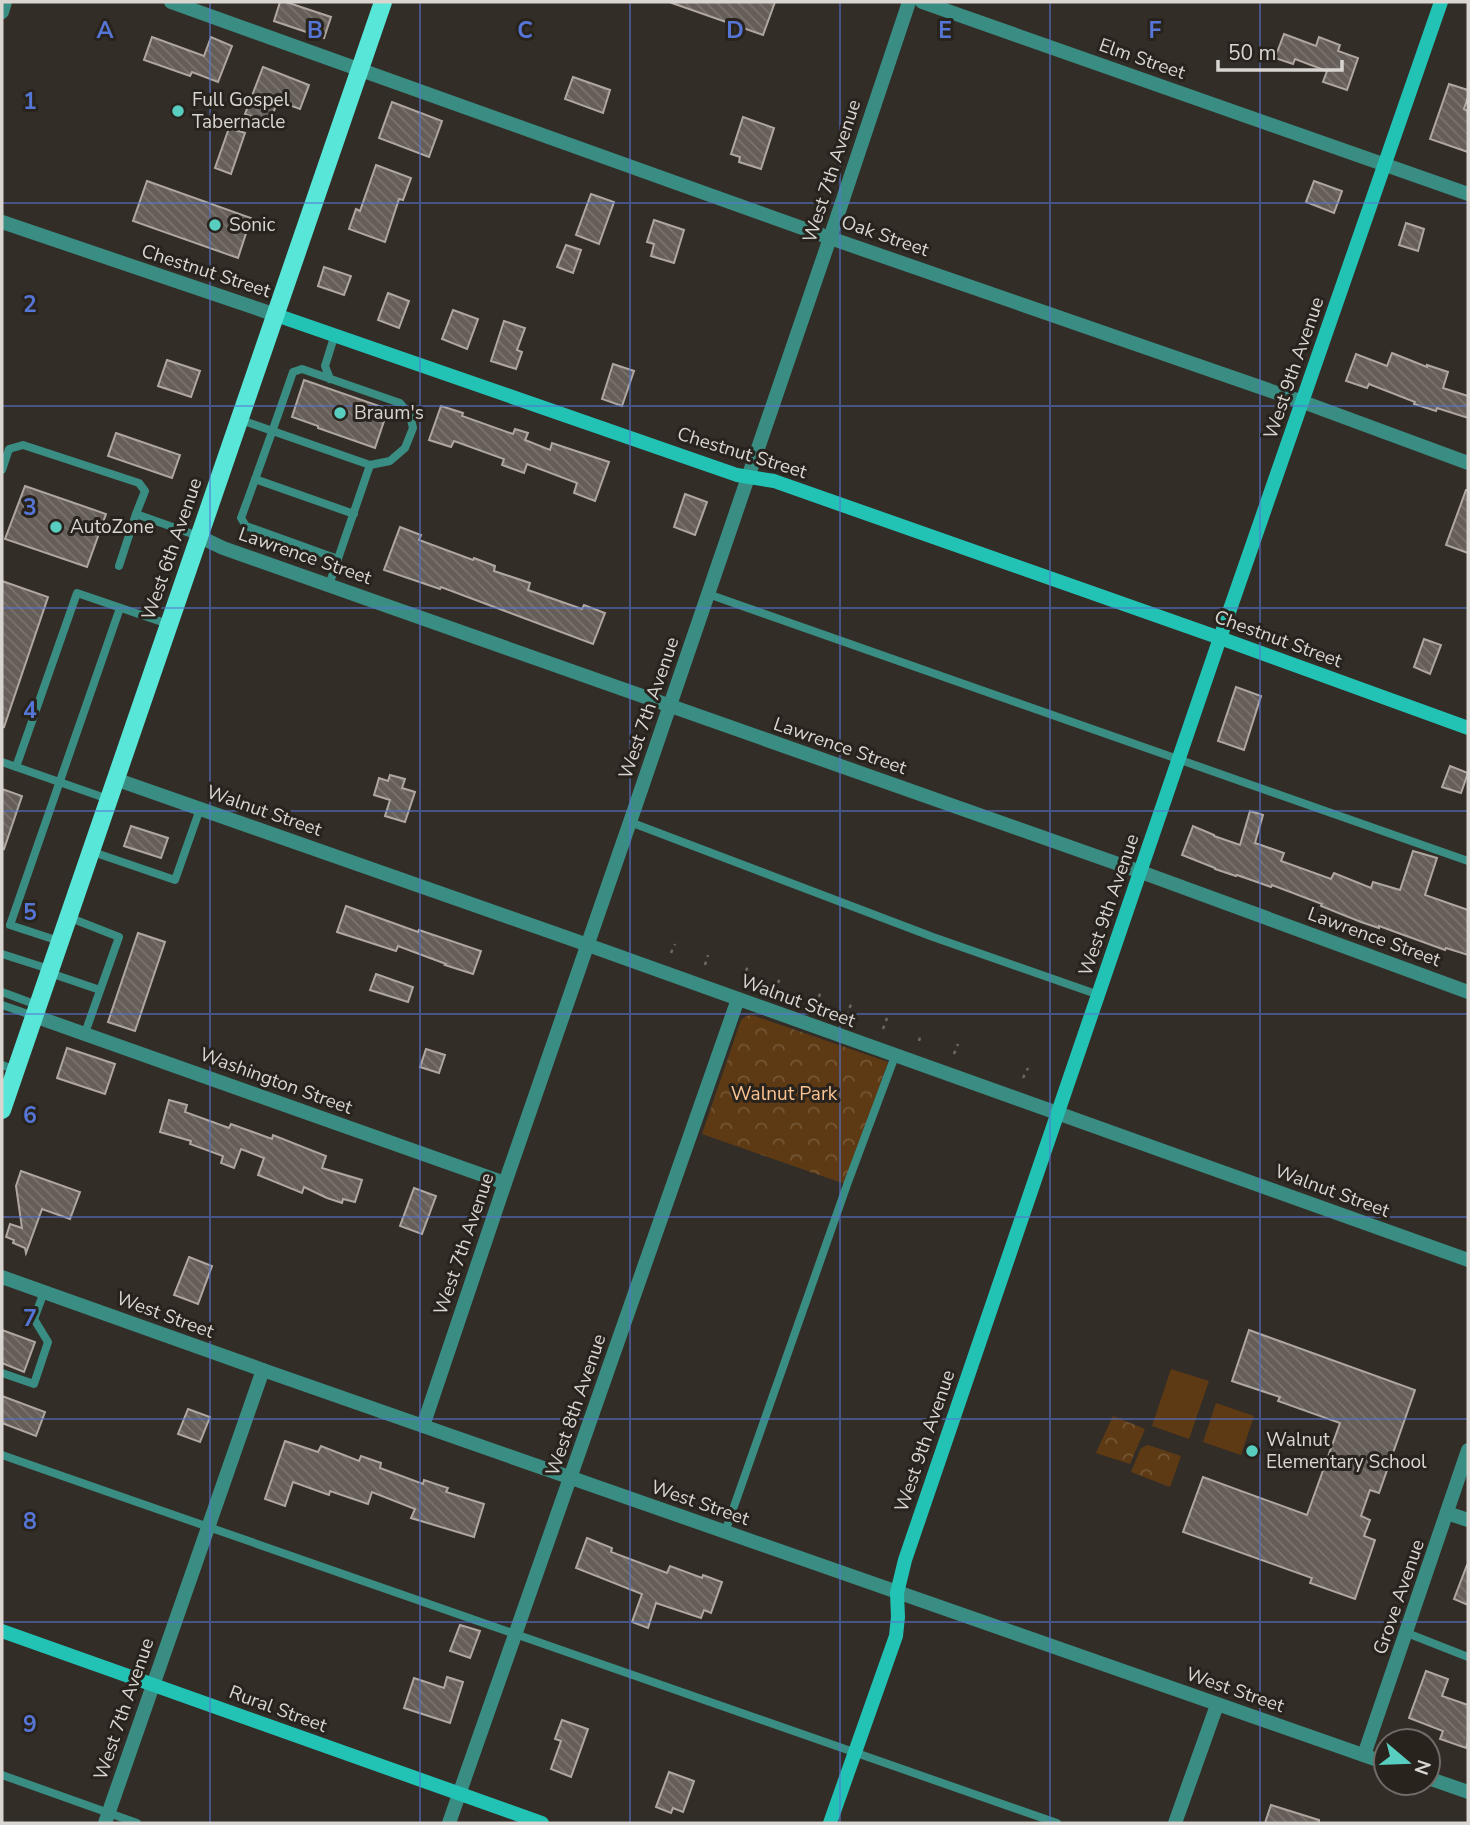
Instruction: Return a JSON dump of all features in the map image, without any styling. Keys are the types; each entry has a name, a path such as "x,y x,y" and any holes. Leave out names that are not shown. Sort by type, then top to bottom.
{"main road":[{"name":"West 6th Avenue","path":"2,1110 9,1067 36,1011 383,2"}],"street":[{"path":"2,12 5,2"},
{"name":"Oak Street","path":"170,2 1303,402 1468,463"},
{"name":"West 7th Avenue","path":"423,1426 909,2"},
{"name":"Elm Street","path":"922,2 1468,194"},
{"name":"West 9th Avenue","path":"830,1823 896,1636 897,1592 905,1560 1441,2"},
{"name":"Chestnut Street","path":"2,222 335,334 737,475 774,481 1468,728"},
{"name":"Lawrence Street","path":"198,536 223,548 1140,872 1468,992"},
{"name":"Walnut Street","path":"115,779 1468,1260"},
{"name":"West 8th Avenue","path":"449,1823 738,999"},
{"name":"Washington Street","path":"36,1011 85,1033 505,1183"},
{"name":"West Street","path":"2,1277 1372,1758"},
{"name":"West 7th Avenue","path":"106,1819 263,1370"},
{"name":"Grove Avenue","path":"1364,1755 1468,1450"},
{"path":"1447,1513 1468,1520"},
{"name":"Rural Street","path":"2,1631 542,1823"},
{"path":"1175,1823 1217,1705"},
{"path":"1442,1783 1468,1792"}],"lane":[{"path":"330,379 325,366 335,334"},
{"path":"239,419 272,431 370,465 390,461 405,448 413,428 410,415 400,403 302,369 293,372 272,431 255,479 242,518 246,526 338,559"},
{"path":"2,470 9,449 23,445 139,483 145,491 119,566"},
{"path":"328,585 370,465"},
{"path":"255,479 354,514"},
{"path":"136,514 198,536"},
{"path":"16,767 77,593 168,624"},
{"path":"708,594 1468,861"},
{"path":"59,942 6,923 60,782 120,608"},
{"path":"2,762 108,799"},
{"path":"90,851 175,880 200,809"},
{"path":"630,822 933,937 1099,995"},
{"path":"68,917 118,937 85,1033"},
{"path":"2,954 100,990"},
{"path":"2,992 36,1011"},
{"path":"2,1005 36,1011"},
{"path":"725,1532 895,1056"},
{"path":"2,1373 34,1384 48,1342 34,1319 44,1292"},
{"path":"2,1455 1057,1823"},
{"path":"1407,1633 1468,1657"},
{"path":"2,1775 106,1819 137,1823"}],"path":[{"path":"671,953 675,944"},
{"path":"705,965 708,955"},
{"path":"743,979 748,966"},
{"path":"775,990 780,978"},
{"path":"816,1005 821,991"},
{"path":"847,1016 852,1001"},
{"path":"883,1029 887,1018"},
{"path":"919,1041 922,1034"},
{"path":"954,1054 958,1044"},
{"path":"1023,1078 1028,1068"}],"green space":[{"name":"Walnut Park","path":"752,1015 888,1062 845,1184 702,1134 741,1020"},
{"path":"1171,1369 1209,1381 1189,1439 1152,1426"},
{"path":"1216,1403 1254,1416 1241,1455 1203,1442"},
{"path":"1113,1416 1145,1429 1130,1464 1096,1453"},
{"path":"1148,1445 1181,1456 1170,1487 1131,1472 1141,1448"}],"building":[{"path":"280,2 331,17 324,38 274,21"},
{"path":"673,2 775,2 763,35"},
{"path":"1284,34 1316,46 1319,37 1340,45 1338,51 1358,58 1347,90 1323,82 1327,71 1295,59 1293,64 1275,58"},
{"path":"152,37 204,56 211,37 232,46 218,82 192,72 190,76 144,60"},
{"path":"263,67 309,85 300,109 278,101 269,123 245,114"},
{"path":"573,77 610,90 603,113 565,99"},
{"path":"1449,84 1468,90 1464,109 1468,111 1468,152 1430,139"},
{"path":"392,102 442,121 429,157 379,138"},
{"path":"743,117 774,128 761,169 739,162 740,157 731,154"},
{"path":"229,128 245,133 231,174 215,168"},
{"path":"376,165 411,178 403,200 399,199 385,242 349,229 356,209 360,211"},
{"path":"147,181 251,218 238,258 133,221"},
{"path":"1314,181 1342,191 1334,213 1306,202"},
{"path":"591,194 614,202 599,244 576,235"},
{"path":"654,220 684,230 674,263 651,256 654,244 647,242"},
{"path":"1406,223 1424,229 1418,251 1399,245"},
{"path":"566,245 581,250 573,273 557,267"},
{"path":"324,267 351,276 344,295 318,286"},
{"path":"388,293 409,301 399,328 378,320"},
{"path":"453,310 478,319 467,349 442,339"},
{"path":"504,321 525,328 517,350 522,352 516,369 491,361"},
{"path":"1392,353 1448,372 1443,388 1468,396 1468,418 1414,404 1415,402 1369,384 1367,388 1346,381 1356,354 1387,366"},
{"path":"167,360 200,371 191,397 158,386"},
{"path":"613,364 634,371 622,406 602,399"},
{"name":"Braum's","path":"304,380 388,409 375,448 292,417"},
{"path":"441,406 513,434 515,429 528,433 525,440 550,450 552,443 609,462 595,501 574,493 577,483 527,464 524,473 502,465 504,459 454,441 451,447 429,440"},
{"path":"116,433 180,455 172,478 108,456"},
{"name":"AutoZone","path":"25,486 106,514 87,567 5,539"},
{"path":"1468,490 1468,553 1446,545"},
{"path":"685,494 707,502 695,535 674,527"},
{"path":"400,527 421,535 419,540 495,566 494,571 530,583 528,590 582,609 584,605 605,613 593,644 441,587 440,589 384,570"},
{"path":"2,581 48,597 4,727 2,726"},
{"path":"1424,639 1441,645 1430,674 1414,667"},
{"path":"1236,687 1261,696 1244,750 1218,741"},
{"path":"1450,766 1468,773 1461,793 1442,787"},
{"path":"390,775 405,779 402,788 415,792 405,822 385,816 390,800 374,795 379,778 388,781"},
{"path":"2,789 22,796 4,849 2,848"},
{"path":"1250,811 1263,815 1255,843 1284,853 1281,861 1331,879 1334,873 1371,888 1373,882 1400,890 1413,851 1437,858 1425,895 1468,910 1468,955 1361,922 1272,885 1271,887 1215,869 1182,855 1193,826 1240,845"},
{"path":"131,826 168,838 161,858 124,846"},
{"path":"346,906 481,951 473,974 398,946 396,951 337,932"},
{"path":"138,933 165,942 135,1031 108,1022"},
{"path":"376,974 413,987 408,1002 370,990"},
{"path":"67,1048 115,1064 105,1094 57,1078"},
{"path":"426,1049 445,1055 439,1073 420,1067"},
{"path":"169,1100 187,1105 185,1112 229,1128 231,1124 272,1139 273,1135 326,1156 322,1168 362,1180 355,1202 343,1199 342,1203 304,1187 302,1193 258,1175 264,1158 241,1149 234,1168 221,1163 223,1156 190,1144 191,1141 160,1132"},
{"path":"21,1171 80,1192 70,1219 42,1209 26,1253 25,1248 6,1237 10,1224 22,1228 16,1186"},
{"path":"414,1188 436,1196 422,1234 400,1226"},
{"path":"189,1257 212,1266 198,1304 174,1295"},
{"path":"2,1330 35,1342 24,1372 2,1363"},
{"path":"1249,1330 1415,1390 1379,1493 1370,1490 1361,1516 1370,1520 1364,1536 1375,1540 1355,1599 1310,1583 1312,1578 1183,1532 1203,1477 1307,1515 1340,1423 1278,1401 1280,1397 1232,1381"},
{"path":"2,1396 45,1412 36,1436 2,1423"},
{"path":"188,1409 210,1417 200,1442 178,1434"},
{"path":"285,1441 318,1452 321,1446 359,1461 361,1456 381,1463 380,1468 423,1484 424,1480 448,1488 446,1492 484,1504 474,1537 411,1518 415,1509 372,1492 368,1504 330,1491 329,1495 293,1482 285,1506 265,1499"},
{"path":"587,1538 612,1548 611,1552 667,1573 670,1566 722,1582 711,1613 704,1610 701,1618 656,1603 648,1628 632,1622 642,1594 576,1568"},
{"path":"1468,1565 1468,1605 1454,1599"},
{"path":"460,1625 480,1631 470,1658 450,1651"},
{"path":"1426,1671 1448,1679 1442,1696 1468,1705 1466,1748 1442,1740 1442,1727 1433,1727 1409,1718"},
{"path":"447,1677 463,1682 450,1723 404,1708 414,1678 444,1688"},
{"path":"562,1720 588,1729 571,1777 551,1769 561,1741 555,1739"},
{"path":"669,1772 694,1781 683,1812 673,1808 671,1813 656,1807"},
{"path":"1271,1805 1319,1820 1319,1823 1265,1823"}],"place":[{"name":"Full Gospel Tabernacle","path":"178,111"},
{"name":"Sonic","path":"215,225"},
{"name":"Braum's","path":"340,413"},
{"name":"AutoZone","path":"56,527"},
{"name":"Walnut Elementary School","path":"1252,1451"}]}
